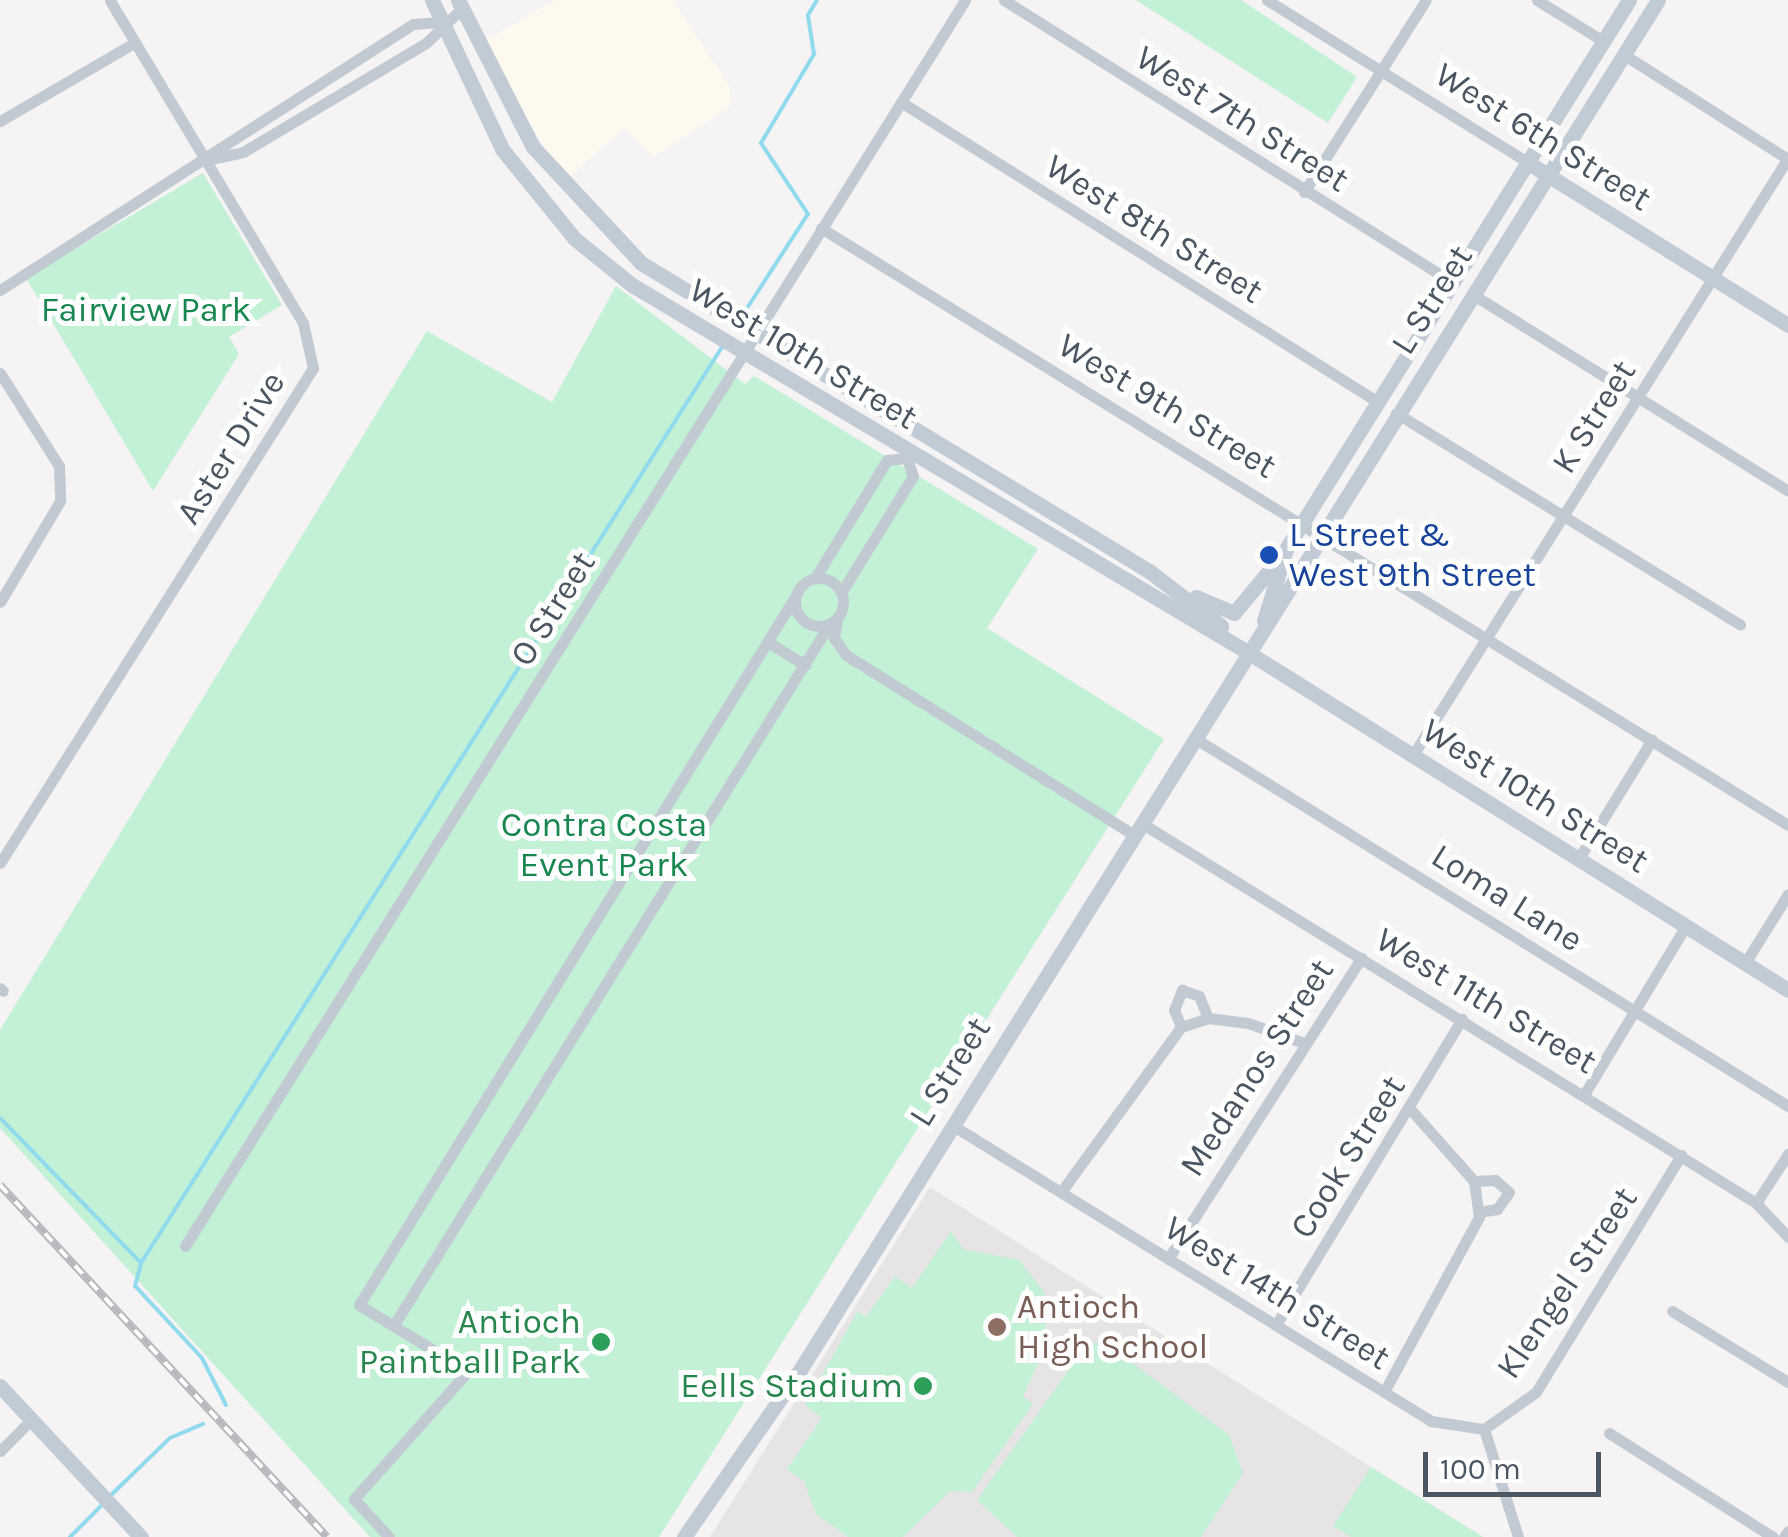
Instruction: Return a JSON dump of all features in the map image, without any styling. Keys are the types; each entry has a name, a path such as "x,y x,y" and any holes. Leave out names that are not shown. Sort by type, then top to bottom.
{"main road":[{"name":"West 10th Street","path":"432,0 502,149 575,239 657,302 746,353 908,456 1249,653 1788,990"},
{"name":"L Street","path":"1260,634 1286,549 1628,0"},
{"name":"L Street","path":"684,1537 1140,830 1396,413 1658,0"},
{"name":"West 10th Street","path":"460,4 513,115 597,225 681,291 923,431 1149,571 1249,653"},
{"name":"West 6th Street","path":"1527,162 1788,325"},
{"path":"1149,571 1234,614 1286,549"},
{"path":"0,1386 141,1537"}],"street":[{"name":"Aster Drive","path":"0,863 313,368 303,323 110,0"},
{"name":"O Street","path":"184,1246 965,0"},
{"name":"West 7th Street","path":"1004,0 1452,282"},
{"name":"West 6th Street","path":"1267,0 1527,162"},
{"path":"1304,192 1426,0"},
{"path":"1537,0 1603,41"},
{"path":"206,160 243,152 426,43 460,4"},
{"path":"0,290 412,24 441,22"},
{"path":"0,121 134,43"},
{"path":"1623,54 1788,158"},
{"name":"West 8th Street","path":"901,102 1378,402"},
{"name":"K Street","path":"1413,755 1788,158"},
{"name":"West 9th Street","path":"821,228 1303,521 1788,824"},
{"path":"1472,294 1788,491"},
{"path":"0,374 59,466 60,502 0,602"},
{"path":"1396,413 1740,625"},
{"path":"395,1323 833,621 842,593 913,476 908,456 923,431"},
{"path":"390,1537 354,1498 468,1371 359,1304 798,592 815,578 886,460 908,456"},
{"path":"815,578 842,593"},
{"path":"798,592 806,622 833,621"},
{"name":"West 11th Street","path":"833,621 834,638 846,655 1585,1093 1756,1202 1788,1237"},
{"path":"768,642 805,664"},
{"name":"Loma Lane","path":"1196,739 1788,1106"},
{"path":"1579,858 1652,740"},
{"path":"1744,963 1788,894"},
{"path":"1585,1093 1685,927"},
{"name":"Medanos Street","path":"1168,1259 1301,1042 1361,958"},
{"path":"1181,1027 1174,1010 1182,990 1199,996 1208,1018"},
{"path":"1061,1192 1181,1027 1208,1018 1301,1042"},
{"name":"Cook Street","path":"1276,1323 1411,1110 1462,1019"},
{"path":"1384,1392 1472,1239 1478,1212 1474,1181 1411,1110"},
{"name":"West 14th Street","path":"952,1125 1431,1421 1484,1429"},
{"path":"1756,1202 1788,1154"},
{"name":"Klengel Street","path":"1484,1429 1536,1392 1681,1155"},
{"path":"1474,1181 1495,1180 1509,1192 1497,1209 1478,1212"},
{"path":"1672,1311 1788,1382"},
{"path":"0,1451 32,1420"},
{"path":"1484,1429 1518,1537"},
{"path":"1609,1433 1773,1537"}],"shaded area":[{"path":"555,0 673,0 729,85 731,106 654,157 624,127 565,182 482,43"},
{"name":"Antioch High School","path":"930,1187 1371,1467 1483,1537 710,1537"}],"green space":[{"path":"1136,0 1241,0 1357,77 1328,123"},
{"name":"Fairview Park","path":"203,173 282,305 229,337 239,354 153,491 26,278"},
{"name":"Contra Costa Event Park","path":"616,286 745,384 754,376 1038,549 987,628 1164,739 659,1537 370,1537 0,1128 0,1030 427,331 552,402"},
{"name":"Eells Stadium","path":"951,1231 963,1249 1019,1260 1045,1293 1046,1347 1023,1396 1033,1404 972,1492 950,1491 903,1537 848,1537 816,1514 804,1481 787,1469 822,1418 805,1405 858,1311 866,1317 895,1276 912,1288"},
{"path":"1103,1341 1229,1435 1243,1473 1201,1537 1017,1537 977,1500 1087,1344"},
{"path":"1371,1467 1483,1537 1351,1537 1333,1526"}],"waterway":[{"path":"740,319 808,214 761,143 814,54 808,15 817,0"},
{"path":"226,1405 202,1358 135,1286 141,1263 724,344"},
{"path":"0,1118 139,1261"},
{"path":"108,1498 170,1438 203,1424"},
{"path":"70,1537 102,1505"}],"railway":[{"path":"0,1185 327,1537"}],"place":[{"name":"L Street & West 9th Street","path":"1269,555"},
{"name":"Antioch High School","path":"997,1327"},
{"name":"Antioch Paintball Park","path":"601,1342"},
{"name":"Eells Stadium","path":"923,1386"}]}
